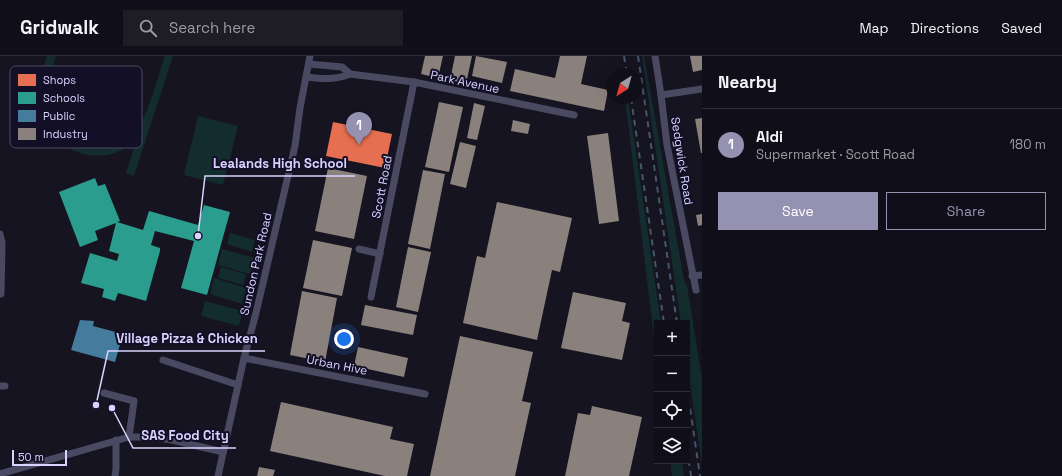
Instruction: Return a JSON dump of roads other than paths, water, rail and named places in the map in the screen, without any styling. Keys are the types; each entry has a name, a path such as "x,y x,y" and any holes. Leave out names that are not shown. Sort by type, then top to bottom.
{"street":[{"name":"Sundon Park Road","path":"218,476 244,358 295,146 300,108 310,56"},
{"name":"Sedgwick Road","path":"655,56 667,145 696,290"},
{"name":"Park Avenue","path":"309,64 342,67 350,74"},
{"name":"Park Avenue","path":"307,77 331,79 340,78 350,74 414,82 574,115"},
{"name":"Scott Road","path":"371,297 414,82"},
{"path":"661,95 702,89"},
{"path":"0,234 2,243 1,294"},
{"path":"359,249 380,254"},
{"path":"692,276 702,275"},
{"name":"Urban Hive","path":"244,358 425,394"},
{"path":"164,360 238,385"},
{"path":"104,393 134,401 129,437"},
{"path":"5,474 129,437 150,437 172,440 223,452"},
{"path":"115,476 116,440"}],"railway":[{"path":"624,56 626,68"},
{"path":"638,56 677,320"},
{"path":"632,104 664,320"},
{"path":"688,392 700,476"},
{"path":"689,464 691,476"}],"place":[{"name":"Aldi","path":"359,145"},
{"name":"Lealands High School","path":"198,236"},
{"name":"Village Pizza & Chicken","path":"96,405"},
{"name":"SAS Food City","path":"112,408"}]}
